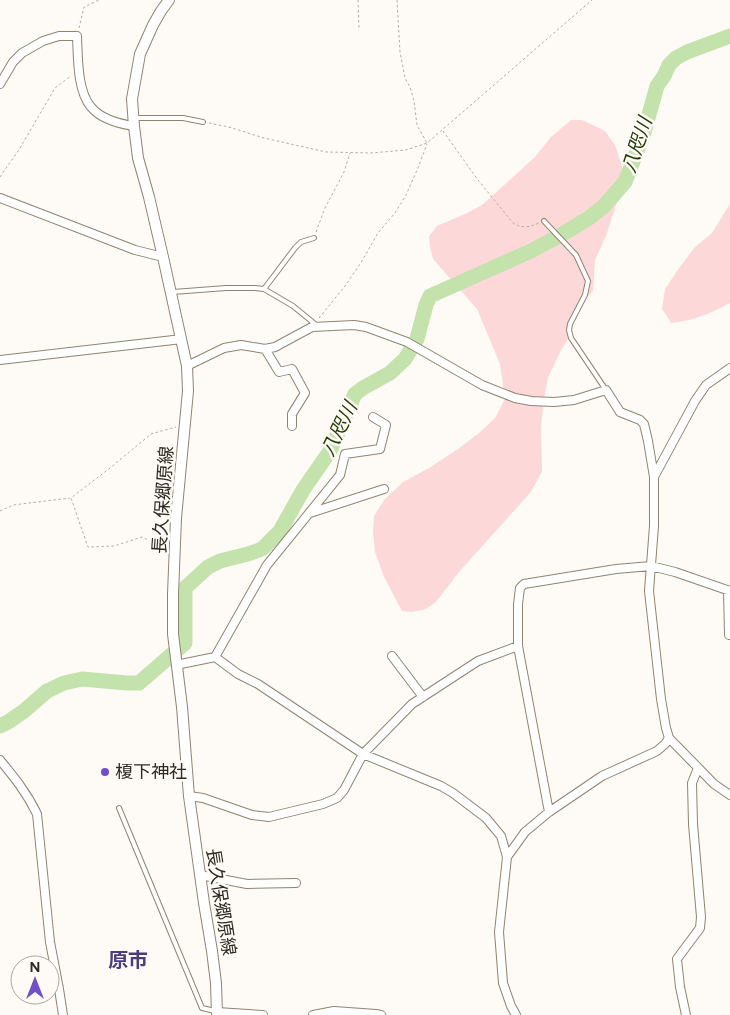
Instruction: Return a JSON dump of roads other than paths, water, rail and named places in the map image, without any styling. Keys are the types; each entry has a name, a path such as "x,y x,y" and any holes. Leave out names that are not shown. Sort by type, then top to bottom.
{"main road":[{"name":"長久保郷原線","path":"169,0 157,18 140,54 132,99 138,158 164,257 187,366 188,391 174,552 173,634 182,707 189,796 212,951 217,1013"}],"street":[{"path":"0,84 13,62 22,53 51,38 78,36 78,60 82,90 91,108 106,118 124,124 134,122"},
{"path":"0,198 135,250 164,257"},
{"path":"187,366 224,348 241,346 266,349 275,347 312,327 354,326 366,327 407,342 482,385 515,398 554,402 574,400 606,390 620,412 640,420 644,424 648,441 654,477 654,526 648,591 661,699 669,738 714,784 730,795"},
{"path":"0,360 182,339"},
{"path":"266,349 279,372 292,369 305,394 292,414 292,426"},
{"path":"654,477 706,384 730,368"},
{"path":"215,657 267,566 340,475 345,454 380,448 386,425 373,417"},
{"path":"310,513 384,489"},
{"path":"549,812 518,646 518,604 520,588 524,584 616,569 651,566 729,590 729,635"},
{"path":"189,796 203,798 252,815 269,817 323,804 337,798 344,790 363,754 412,704 478,661 518,646"},
{"path":"392,656 423,697"},
{"path":"176,664 215,657 238,674 258,684 363,754 429,780 453,793 486,818 501,836 507,857 499,932 504,984 516,1015"},
{"path":"507,857 525,832 549,812 602,776 657,751 669,738"},
{"path":"0,760 18,782 31,802 36,814 50,942 62,1015"},
{"path":"686,1015 677,959 700,928 701,917 693,824 692,783 698,768"},
{"path":"200,875 247,884 296,883"},
{"path":"313,1015 334,1011 381,1015"},
{"path":"217,1013 263,1015"}],"lane":[{"path":"134,122 183,118 203,122"},
{"path":"544,221 576,255 588,281 585,295 570,324 569,330 571,338 606,390"},
{"path":"264,289 295,248 301,242 314,238"},
{"path":"172,292 226,288 264,289 293,306 315,324"},
{"path":"119,808 202,1008 217,1013"}],"waterway":[{"name":"八咫川","path":"0,726 24,711 47,691 64,683 82,679 139,683 185,643 185,588 208,567 220,561 262,549 280,531 303,490 330,451 355,394 390,373 405,359 417,339 430,296 531,251 589,218 603,207 625,182 643,136 657,86 669,65 676,58 687,52 730,36"}],"place":[{"name":"榎下神社","path":"105,772"}],"district":[{"name":"原市","path":"128,960"}]}
